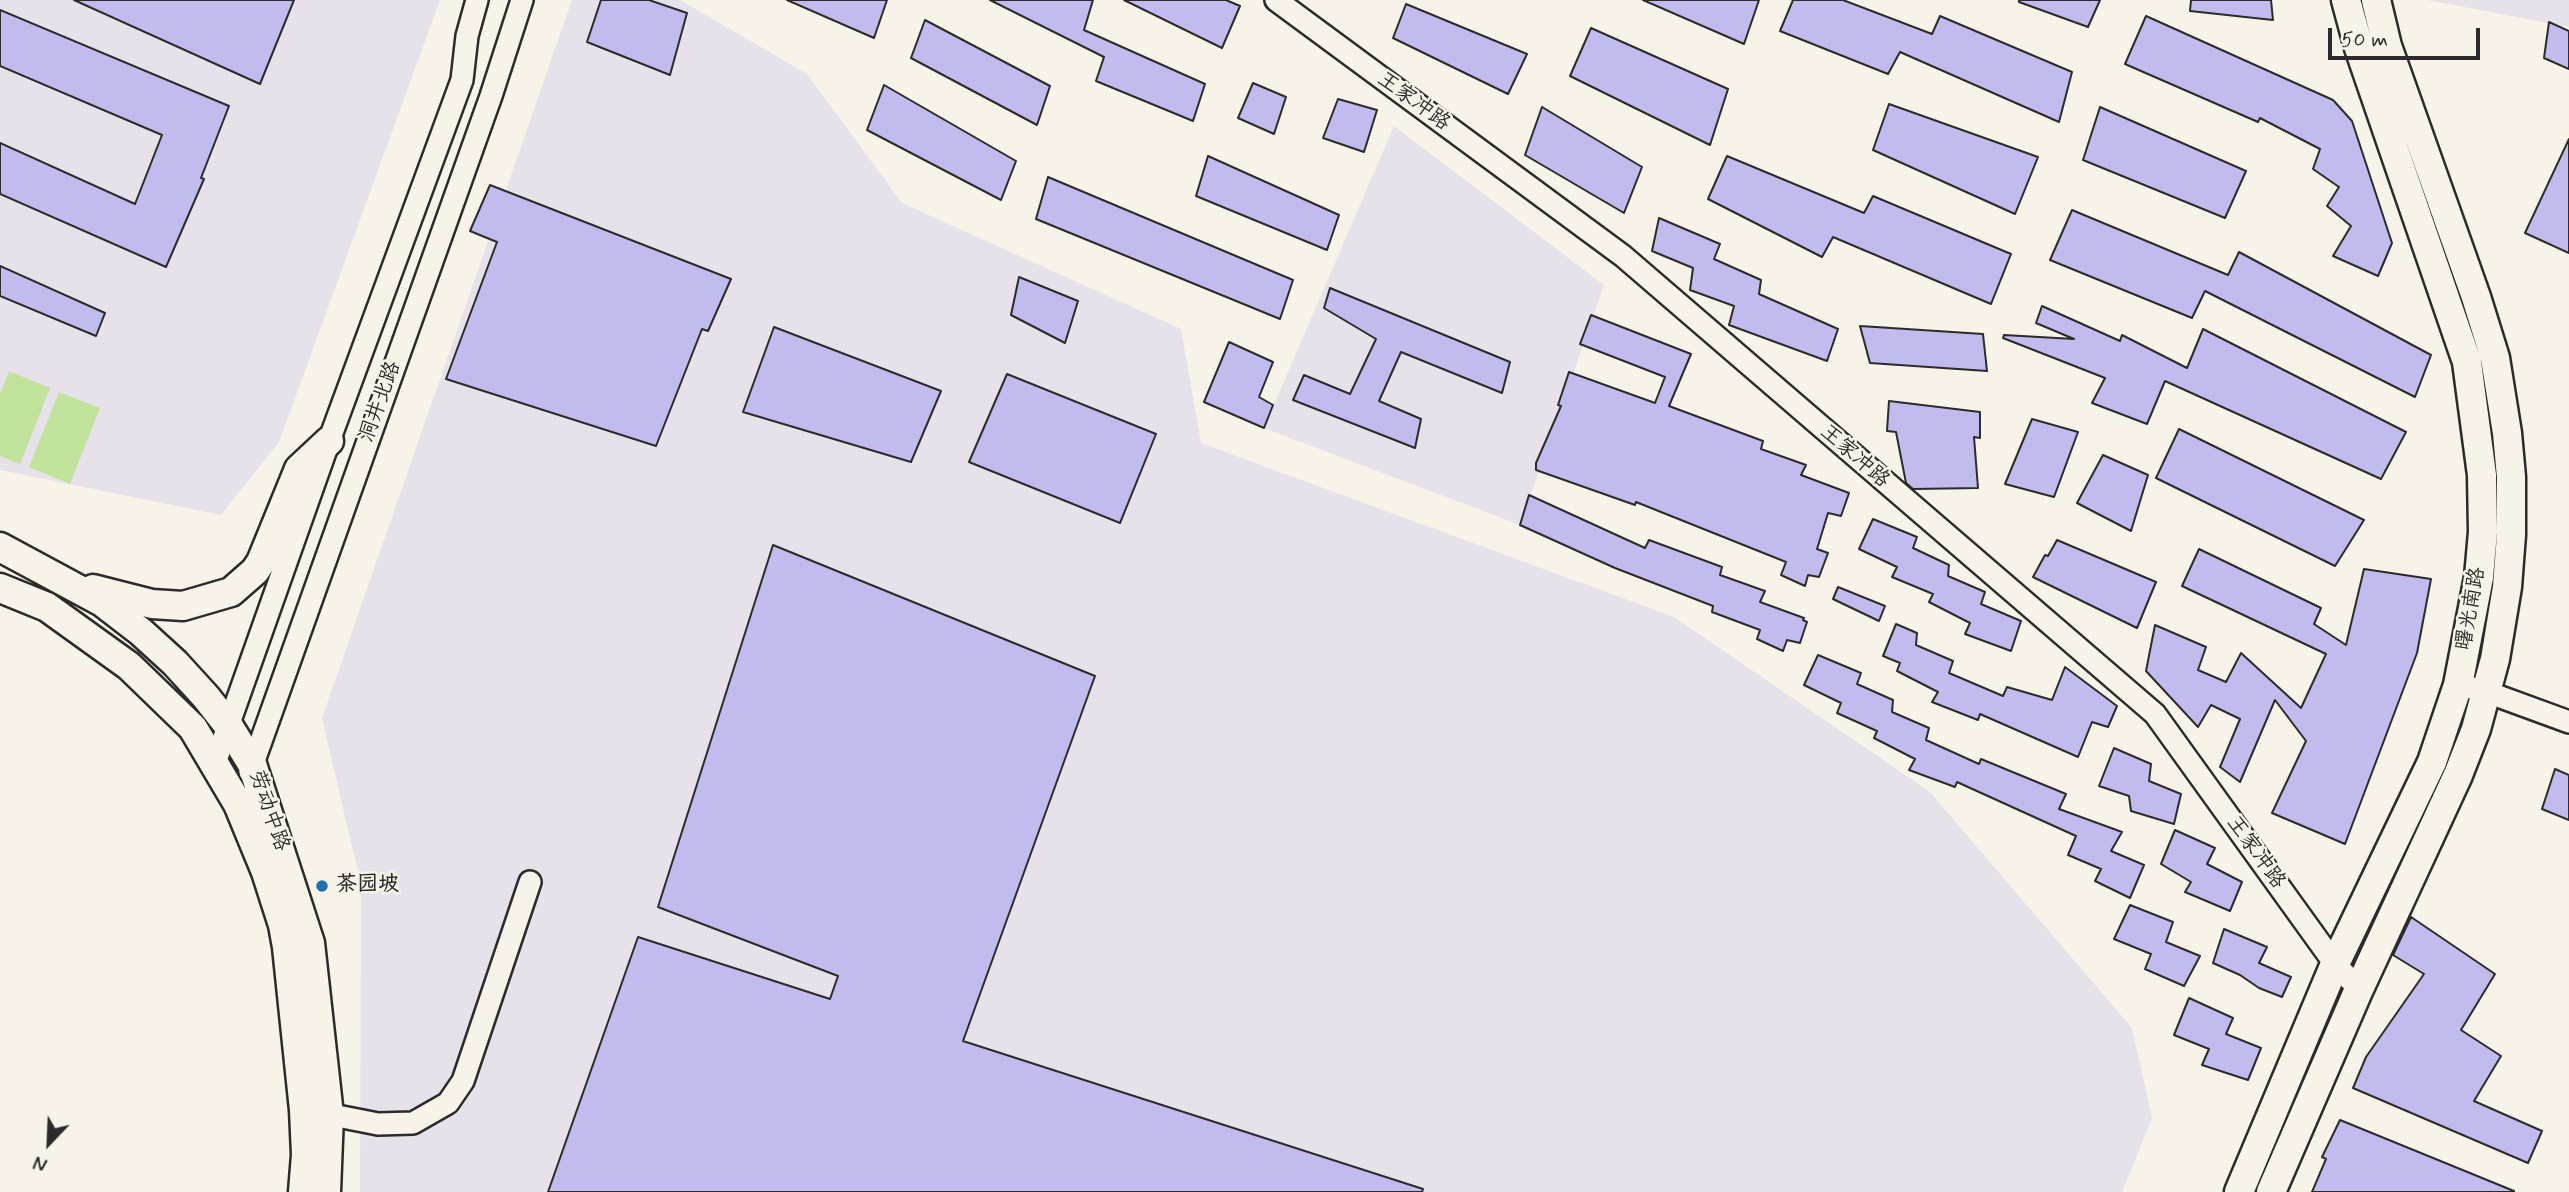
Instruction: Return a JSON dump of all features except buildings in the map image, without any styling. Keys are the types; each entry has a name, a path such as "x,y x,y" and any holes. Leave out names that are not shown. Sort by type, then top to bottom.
{"main road":[{"name":"曙光南路","path":"2239,1192 2335,964 2432,762 2458,685 2479,578 2483,532 2481,463 2467,362 2359,48 2346,0"},
{"name":"曙光南路","path":"2271,1192 2359,989 2458,775 2476,729 2496,659 2507,587 2511,535 2511,477 2495,358 2387,46 2376,0"},
{"path":"67,582 152,604 183,606 231,592 255,571 261,562 299,469 329,441"},
{"name":"劳动中路","path":"0,547 103,602 141,632 175,663 228,725 252,764 310,943 317,1112 326,1192"},
{"name":"劳动中路","path":"0,588 47,607 129,666 192,728 238,804 266,873 283,925 317,1112 306,1155 303,1192"}],"street":[{"name":"洞井北路","path":"215,763 329,441 463,80 467,36 477,0"},
{"name":"洞井北路","path":"238,804 523,0"},
{"name":"王家冲路","path":"1276,0 1623,256 2155,713 2335,964 2359,989"},
{"path":"2458,685 2487,692 2569,722"},
{"path":"317,1112 377,1124 413,1123 448,1103 463,1081 530,882"}],"shaded area":[{"path":"0,0 440,0 279,442 221,515 0,470"},
{"path":"572,0 680,0 807,74 902,203 1181,329 1201,443 1674,617 1930,792 2132,1028 2152,1118 2122,1192 360,1192 361,885 322,718"},
{"path":"2427,0 2569,0 2569,27"},
{"path":"1394,126 1604,285 1520,525 1264,428"}],"green space":[{"path":"9,371 50,388 20,464 0,456 0,394"},
{"path":"59,392 100,408 70,484 29,467"}],"place":[{"name":"茶园坡","path":"322,886"}]}
